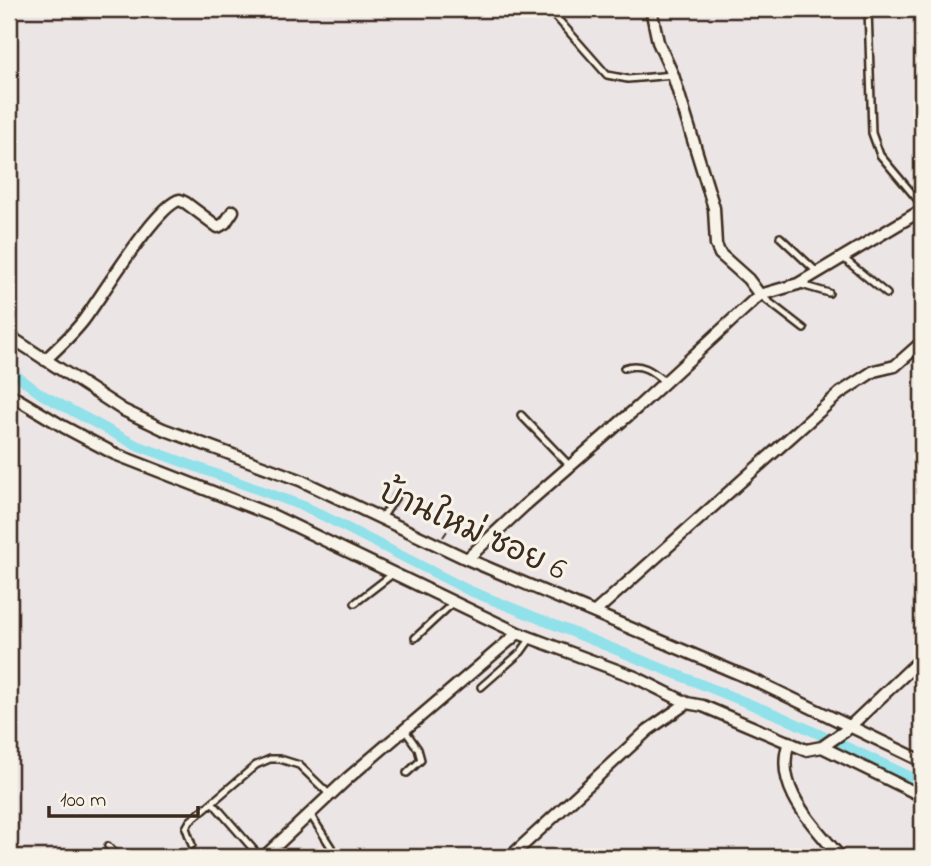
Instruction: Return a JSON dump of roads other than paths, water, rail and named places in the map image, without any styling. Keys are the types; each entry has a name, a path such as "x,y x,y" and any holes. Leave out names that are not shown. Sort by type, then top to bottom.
{"street":[{"path":"651,9 658,42 673,75 714,208 716,246 720,254 748,279 760,295"},
{"path":"46,360 85,319 170,203 180,200 218,227 225,223 233,211"},
{"path":"467,559 760,295 798,284 922,208"},
{"name":"บ้านใหม่ ซอย 6","path":"9,336 123,410 163,429 300,480 467,559 596,611 758,682 848,729 922,761"},
{"path":"596,611 840,393 874,370 895,366 922,342"},
{"path":"9,394 115,454 274,516 518,633 635,677 687,703 704,706 806,750 825,745 848,729 922,658"},
{"path":"262,857 404,729 518,633"},
{"path":"510,857 648,730 687,703"},
{"path":"789,742 783,763 787,784 800,807 840,857"},
{"path":"825,745 922,796"}],"lane":[{"path":"549,9 607,75 628,79 673,75"},
{"path":"868,9 872,132 880,155 922,208"},
{"path":"780,236 817,272"},
{"path":"842,257 887,294"},
{"path":"798,284 829,293"},
{"path":"760,295 804,329"},
{"path":"624,368 633,365 643,367 665,382"},
{"path":"521,415 570,466"},
{"path":"382,518 399,492"},
{"path":"355,603 395,573"},
{"path":"415,638 454,602"},
{"path":"481,687 521,652 531,638"},
{"path":"404,729 418,749 421,760 407,773"},
{"path":"192,845 186,828 190,821 256,765 270,759 299,765 330,795"},
{"path":"213,803 262,857"},
{"path":"310,814 333,850"},
{"path":"108,846 118,857"}],"waterway":[{"path":"9,370 41,394 136,445 306,507 468,590 780,716 922,782"}]}
